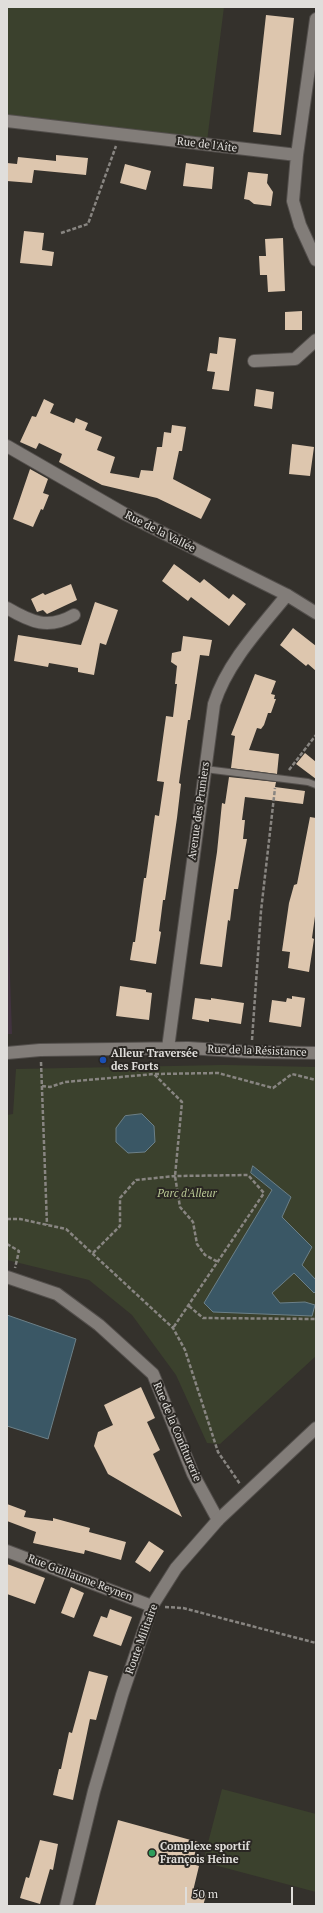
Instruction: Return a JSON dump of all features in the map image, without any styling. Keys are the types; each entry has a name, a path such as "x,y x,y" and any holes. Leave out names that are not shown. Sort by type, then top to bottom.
{"street":[{"path":"316,19 297,155 293,201 300,225 316,260"},
{"name":"Rue de l'Aîte","path":"7,121 297,155"},
{"path":"254,361 295,359 316,340"},
{"name":"Rue de la Vallée","path":"7,446 125,514 287,595 316,613"},
{"name":"Avenue des Pruniers","path":"168,1048 212,717 219,688 245,648 287,595"},
{"path":"7,608 24,618 47,624 62,623 74,615"},
{"name":"Rue de la Résistance","path":"7,1053 40,1050 168,1048 316,1053"},
{"name":"Rue de la Confiturerie","path":"10,1278 57,1294 99,1325 153,1374 193,1474 218,1520"},
{"name":"Route Militaire","path":"66,1906 94,1791 122,1695 152,1606 176,1568 218,1520 316,1428"},
{"name":"Rue Guillaume Reynen","path":"7,1551 152,1606"}],"lane":[{"path":"205,769 282,778 308,782 316,785"}],"path":[{"path":"61,233 88,224 120,134"},
{"path":"251,1052 268,837 275,788 316,735"},
{"path":"40,1050 48,1225"},
{"path":"42,1086 50,1087 65,1082 154,1074 218,1073 273,1088 292,1074 316,1080"},
{"path":"154,1074 182,1102 175,1176 180,1207 193,1222 197,1244 205,1255 218,1262"},
{"path":"93,1253 120,1226 120,1198 136,1180 175,1176 248,1175 264,1193 172,1328"},
{"path":"7,1219 20,1219 66,1229 172,1328 185,1350 218,1452 247,1494"},
{"path":"7,1244 19,1251 10,1278"},
{"path":"188,1306 203,1318 316,1319"},
{"path":"152,1606 183,1608 316,1643"}],"shaded area":[{"path":"7,889 12,1034 7,1034"}],"green space":[{"path":"7,7 224,7 207,141 7,121"},
{"name":"Parc d'Alleur","path":"224,1065 316,1067 316,1356 220,1444 207,1443 176,1375 132,1315 89,1280 7,1260 7,1115 13,1114 16,1069"},
{"path":"222,1789 316,1814 316,1892 203,1862"}],"water":[{"path":"142,1114 154,1126 155,1142 145,1152 128,1153 116,1142 116,1128 125,1116"},
{"path":"253,1166 291,1197 282,1217 312,1247 302,1265 316,1280 316,1291 314,1293 294,1273 272,1293 280,1303 305,1302 315,1305 312,1316 213,1312 204,1303 272,1190 251,1173"},
{"path":"7,1315 76,1339 48,1439 7,1426"}],"building":[{"path":"266,15 294,18 281,135 253,132"},
{"path":"56,155 88,158 86,175 34,170 32,183 7,181 7,163 17,164 18,157 56,161"},
{"path":"186,163 214,167 212,189 183,186"},
{"path":"125,164 151,171 146,190 120,183"},
{"path":"248,172 268,174 267,183 273,192 271,206 254,204 249,200 244,199"},
{"path":"24,231 44,233 42,250 54,252 52,266 20,263"},
{"path":"283,238 285,291 268,292 267,275 260,275 259,256 266,256 265,239"},
{"path":"302,311 302,330 285,330 285,312"},
{"path":"219,337 236,339 229,391 212,389 215,372 207,371 210,353 217,354"},
{"path":"256,389 274,392 272,409 254,406"},
{"path":"44,399 54,404 50,413 74,423 76,418 88,423 85,430 102,437 97,450 115,457 110,473 139,478 141,470 153,471 157,447 162,447 164,432 171,433 172,425 186,427 182,451 179,451 173,479 211,499 201,519 157,498 102,485 59,462 62,454 39,443 36,449 20,442 32,416 36,417"},
{"path":"292,444 314,447 310,476 289,474"},
{"path":"30,469 48,479 43,493 49,495 43,510 41,509 33,527 13,519"},
{"path":"174,564 200,583 204,579 229,599 233,594 246,604 229,626 191,597 188,601 162,581"},
{"path":"71,584 77,600 47,614 43,610 37,612 31,599 43,593 45,595"},
{"path":"95,602 118,610 106,645 100,643 94,675 78,672 78,668 49,663 48,667 14,661 18,635 81,645"},
{"path":"293,628 316,646 316,671 308,664 306,666 280,645"},
{"path":"183,636 212,640 209,656 200,655 190,720 188,720 179,783 181,784 177,818 165,900 163,900 159,931 161,932 156,964 130,960 133,942 135,942 155,815 159,816 164,782 157,781 166,716 173,717 177,684 175,684 177,666 171,662 172,653 181,651"},
{"path":"255,674 276,681 271,694 275,695 274,699 276,699 271,713 268,713 264,725 261,729 257,728 249,750 279,754 277,774 231,768 235,736 231,735"},
{"path":"305,753 316,762 316,779 296,764"},
{"path":"229,777 276,782 275,787 305,791 303,804 245,797 242,820 245,820 243,839 247,839 238,889 234,889 230,921 228,920 222,967 200,964 217,852 222,803 225,804"},
{"path":"310,817 316,818 316,909 312,938 314,939 309,972 288,968 290,952 282,951 289,903 294,885 297,884"},
{"path":"120,986 146,990 146,992 152,993 149,1020 116,1016"},
{"path":"292,996 305,998 301,1027 269,1022 272,1000 286,1002 287,998 292,999"},
{"path":"195,998 211,1000 211,998 244,1003 241,1024 209,1019 209,1022 192,1019"},
{"path":"141,1387 155,1418 147,1422 160,1450 153,1454 182,1517 108,1474 94,1446 98,1432 113,1425 104,1405"},
{"path":"7,1504 26,1511 24,1517 53,1521 53,1518 90,1528 89,1532 126,1542 121,1560 85,1550 84,1554 33,1543 36,1532 7,1521"},
{"path":"149,1541 164,1551 150,1572 135,1562"},
{"path":"7,1564 45,1578 35,1604 7,1594"},
{"path":"71,1587 84,1593 74,1618 61,1613"},
{"path":"110,1609 132,1617 121,1646 93,1636 101,1616 107,1618"},
{"path":"89,1671 108,1676 96,1720 90,1719 73,1800 53,1795 59,1769 61,1769 69,1732 72,1733"},
{"name":"Complexe sportif François Heine","path":"118,1820 198,1842 192,1864 199,1866 193,1891 206,1895 203,1906 95,1906"},
{"path":"40,1840 58,1844 53,1870 50,1869 40,1904 20,1898 26,1877 29,1878"}],"place":[{"name":"Alleur Traversée des Forts","path":"103,1060"},
{"name":"Complexe sportif François Heine","path":"152,1853"}]}
